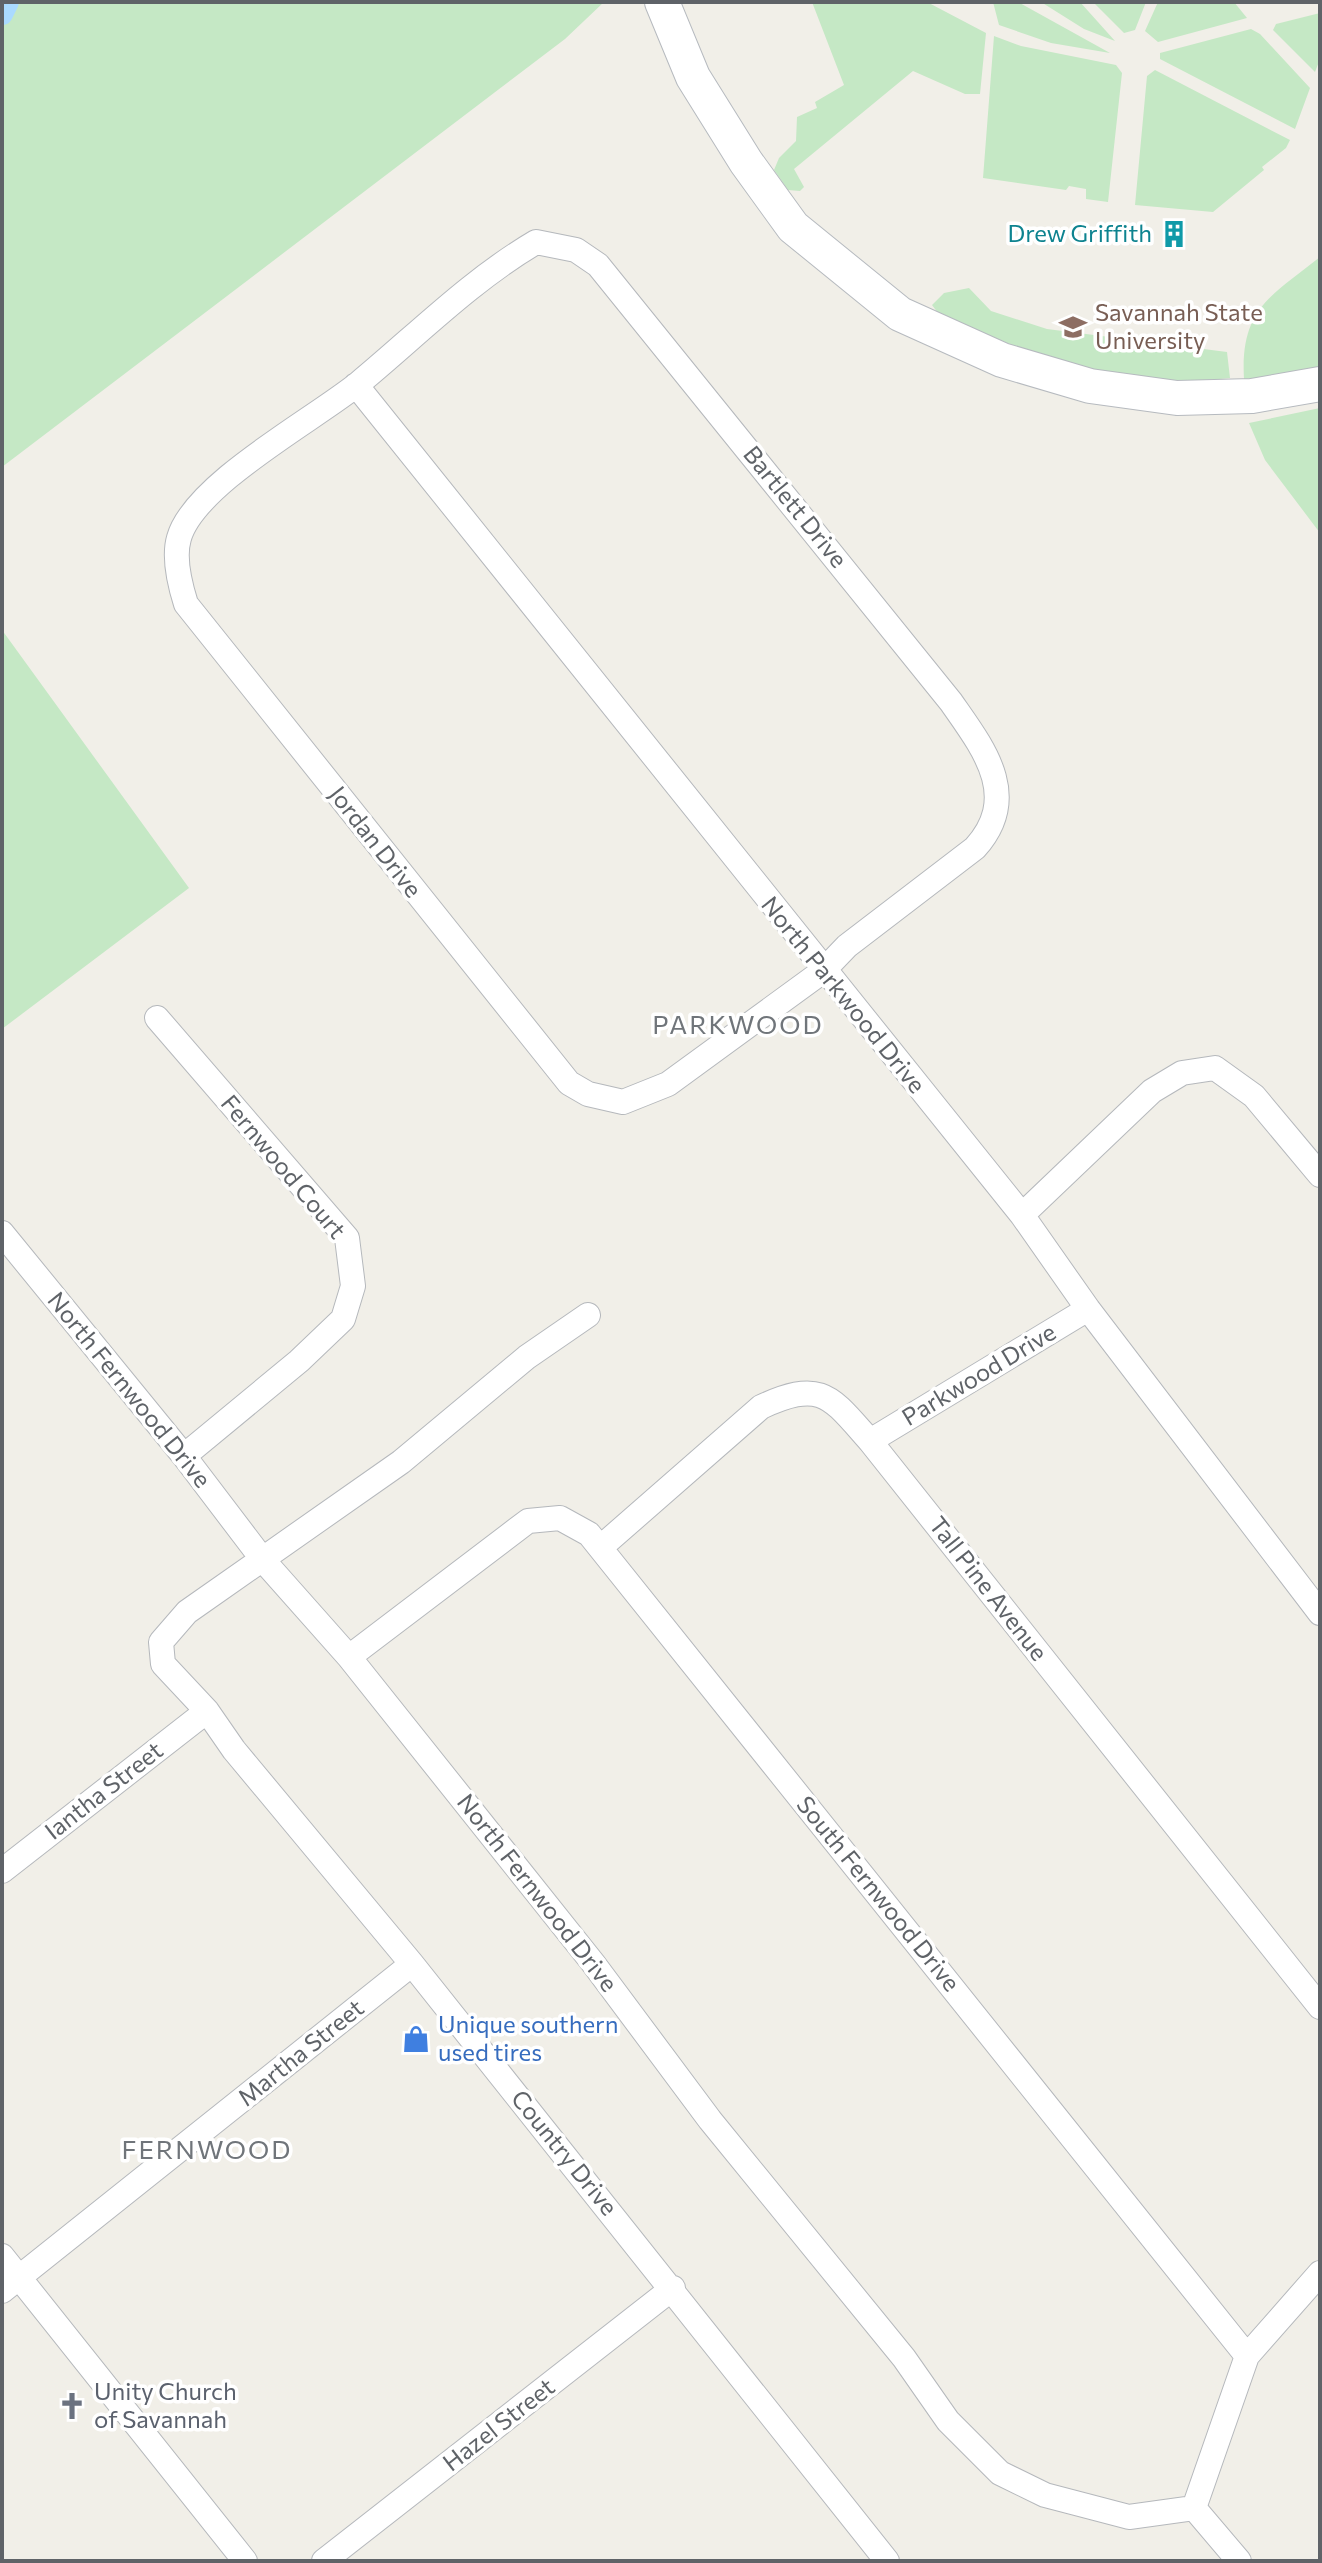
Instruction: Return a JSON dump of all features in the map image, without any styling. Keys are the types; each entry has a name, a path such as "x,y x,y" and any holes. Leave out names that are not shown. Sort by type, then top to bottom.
{"street":[{"path":"662,2 693,77 746,162 793,227 900,314 1002,360 1090,386 1177,398 1252,396 1320,384"},
{"name":"Bartlett Drive","path":"356,385 499,264 536,242 576,250 598,265 628,301 951,702 987,754 995,784 996,809 991,829 975,848 847,946 823,971"},
{"name":"North Parkwood Drive","path":"356,385 823,971 1022,1215 1088,1309 1320,1613"},
{"name":"Jordan Drive","path":"356,385 232,475 201,503 179,537 178,581 186,604 313,759 332,790 461,952 569,1083 588,1094 623,1102 668,1084 823,971"},
{"name":"Fernwood Court","path":"157,1018 347,1238 353,1286 343,1319 299,1361 184,1456"},
{"path":"1022,1215 1152,1091 1182,1073 1215,1068 1254,1096 1320,1175"},
{"name":"North Fernwood Drive","path":"2,1233 184,1456 263,1560 349,1657 593,1963 710,2120 904,2358 958,2431 1000,2473 1045,2495 1129,2517 1194,2508"},
{"name":"Parkwood Drive","path":"870,1441 1088,1309"},
{"name":"Country Drive","path":"588,1315 527,1357 401,1462 187,1612 161,1642 163,1664 207,1711 234,1750 412,1964 673,2288 887,2561"},
{"name":"Tall Pine Avenue","path":"601,1547 761,1407 792,1393 814,1393 834,1401 870,1441 1320,2007"},
{"name":"South Fernwood Drive","path":"349,1657 528,1521 560,1518 589,1534 1247,2356"},
{"name":"Iantha Street","path":"2,1871 207,1711"},
{"name":"Martha Street","path":"10,2284 412,1964"},
{"path":"2,2256 10,2284 245,2561"},
{"path":"1239,2561 1194,2508 1247,2356 1320,2273"},
{"name":"Hazel Street","path":"324,2561 673,2288"}],"green space":[{"path":"2,2 604,2 565,39 2,467"},
{"path":"812,2 927,2 986,33 980,94 965,94 913,71 794,169 804,187 800,191 788,190 774,170 779,158 796,141 797,117 817,108 815,102 844,85"},
{"path":"993,2 1018,2 1110,53 1051,43 999,25"},
{"path":"1041,2 1080,2 1115,41 1084,29"},
{"path":"1093,2 1146,2 1135,30 1124,33"},
{"path":"1158,2 1234,2 1247,18 1158,42 1145,31"},
{"path":"1320,13 1320,59 1315,72 1273,30 1276,24"},
{"path":"1251,29 1260,34 1310,88 1295,129 1160,59 1160,53"},
{"path":"994,36 1021,46 1116,65 1122,73 1108,202 1086,199 1086,189 1069,186 1066,190 983,178"},
{"path":"1155,70 1290,140 1286,148 1262,167 1264,170 1213,212 1135,205 1147,76"},
{"path":"1320,257 1320,371 1244,379 1244,355 1253,320 1273,294"},
{"path":"969,288 991,311 1047,329 1227,352 1230,378 1147,378 1084,369 1049,359 938,313 932,305 944,293"},
{"path":"1320,408 1320,533 1265,460 1249,423"},
{"path":"2,630 189,888 2,1029"}],"waterway":[{"path":"2,14 8,2"}],"place":[{"name":"Drew Griffith","path":"1174,234"},
{"name":"Savannah State University","path":"1073,327"},
{"name":"Unique southern used tires","path":"416,2039"},
{"name":"Unity Church of Savannah","path":"72,2406"}],"district":[{"name":"PARKWOOD","path":"738,1025"},
{"name":"FERNWOOD","path":"207,2150"}]}
